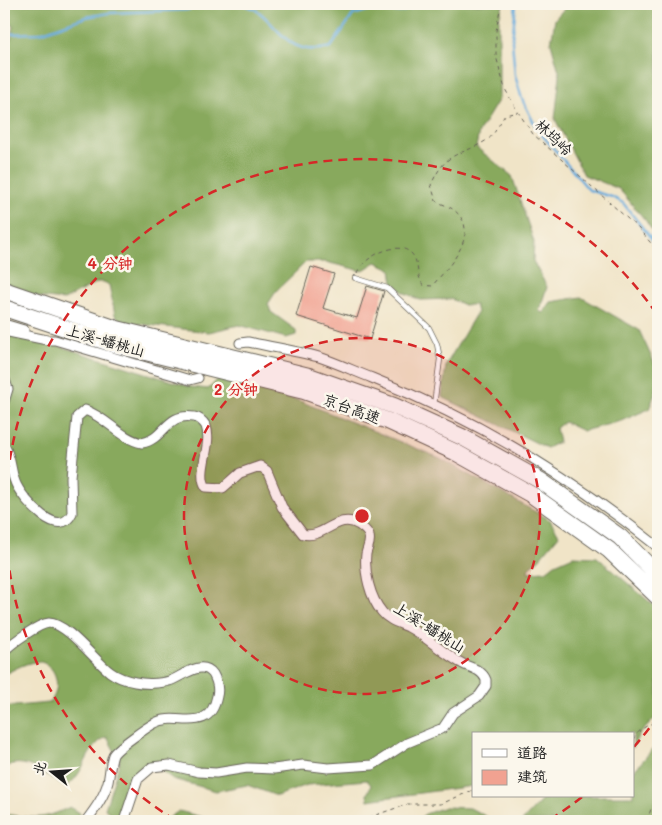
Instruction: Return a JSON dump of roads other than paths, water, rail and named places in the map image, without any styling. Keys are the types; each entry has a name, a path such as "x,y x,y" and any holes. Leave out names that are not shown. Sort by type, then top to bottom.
{"highway":[{"name":"京台高速","path":"4,290 117,328 309,376 394,406 462,437 541,481 620,537 658,575"},
{"name":"京台高速","path":"4,308 113,344 304,391 388,421 455,452 532,495 609,550 658,597"}],"street":[{"path":"4,324 55,340"},
{"name":"上溪-蟠桃山","path":"4,331 55,340 190,380 198,378"},
{"path":"240,343 248,342 320,358 434,404 497,436 557,473 616,513 658,547"},
{"path":"4,377 8,389 4,402"},
{"name":"上溪-蟠桃山","path":"4,445 10,455 17,487 43,516 55,522 62,522 70,518 72,513 71,482 76,426 77,417 82,411 86,410 99,416 128,437 142,443 153,439 172,420 180,417 198,417 203,422 208,435 202,477 206,486 223,488 240,473 260,466 267,471 282,507 303,534 313,536 342,521 354,522 362,527 369,534 370,540 366,554 368,578 373,599 382,613 408,627 440,652 479,671 486,680 486,686 479,696 453,713 443,728 407,743 373,765 328,768 304,765 274,769 247,768 216,773 199,772 168,765 152,767 138,780 124,821"},
{"path":"4,651 39,626 48,623 55,624 73,636 106,669 123,680 141,684 169,682 191,670 203,668 211,671 217,680 217,695 213,708 204,717 192,721 165,720 154,723 118,748 113,755 108,783 100,801 86,821"}],"lane":[{"path":"355,278 387,288 429,328 437,344 440,359 434,404"}],"waterway":[{"path":"4,34 40,33 86,17 109,13 185,10 226,4"},
{"path":"240,4 253,8 263,15 289,41 300,47 313,49 331,47 353,15 375,8 400,12 423,4"},
{"path":"516,4 512,41 515,75 522,99 537,129 589,190 612,197 623,203 658,247"}]}
